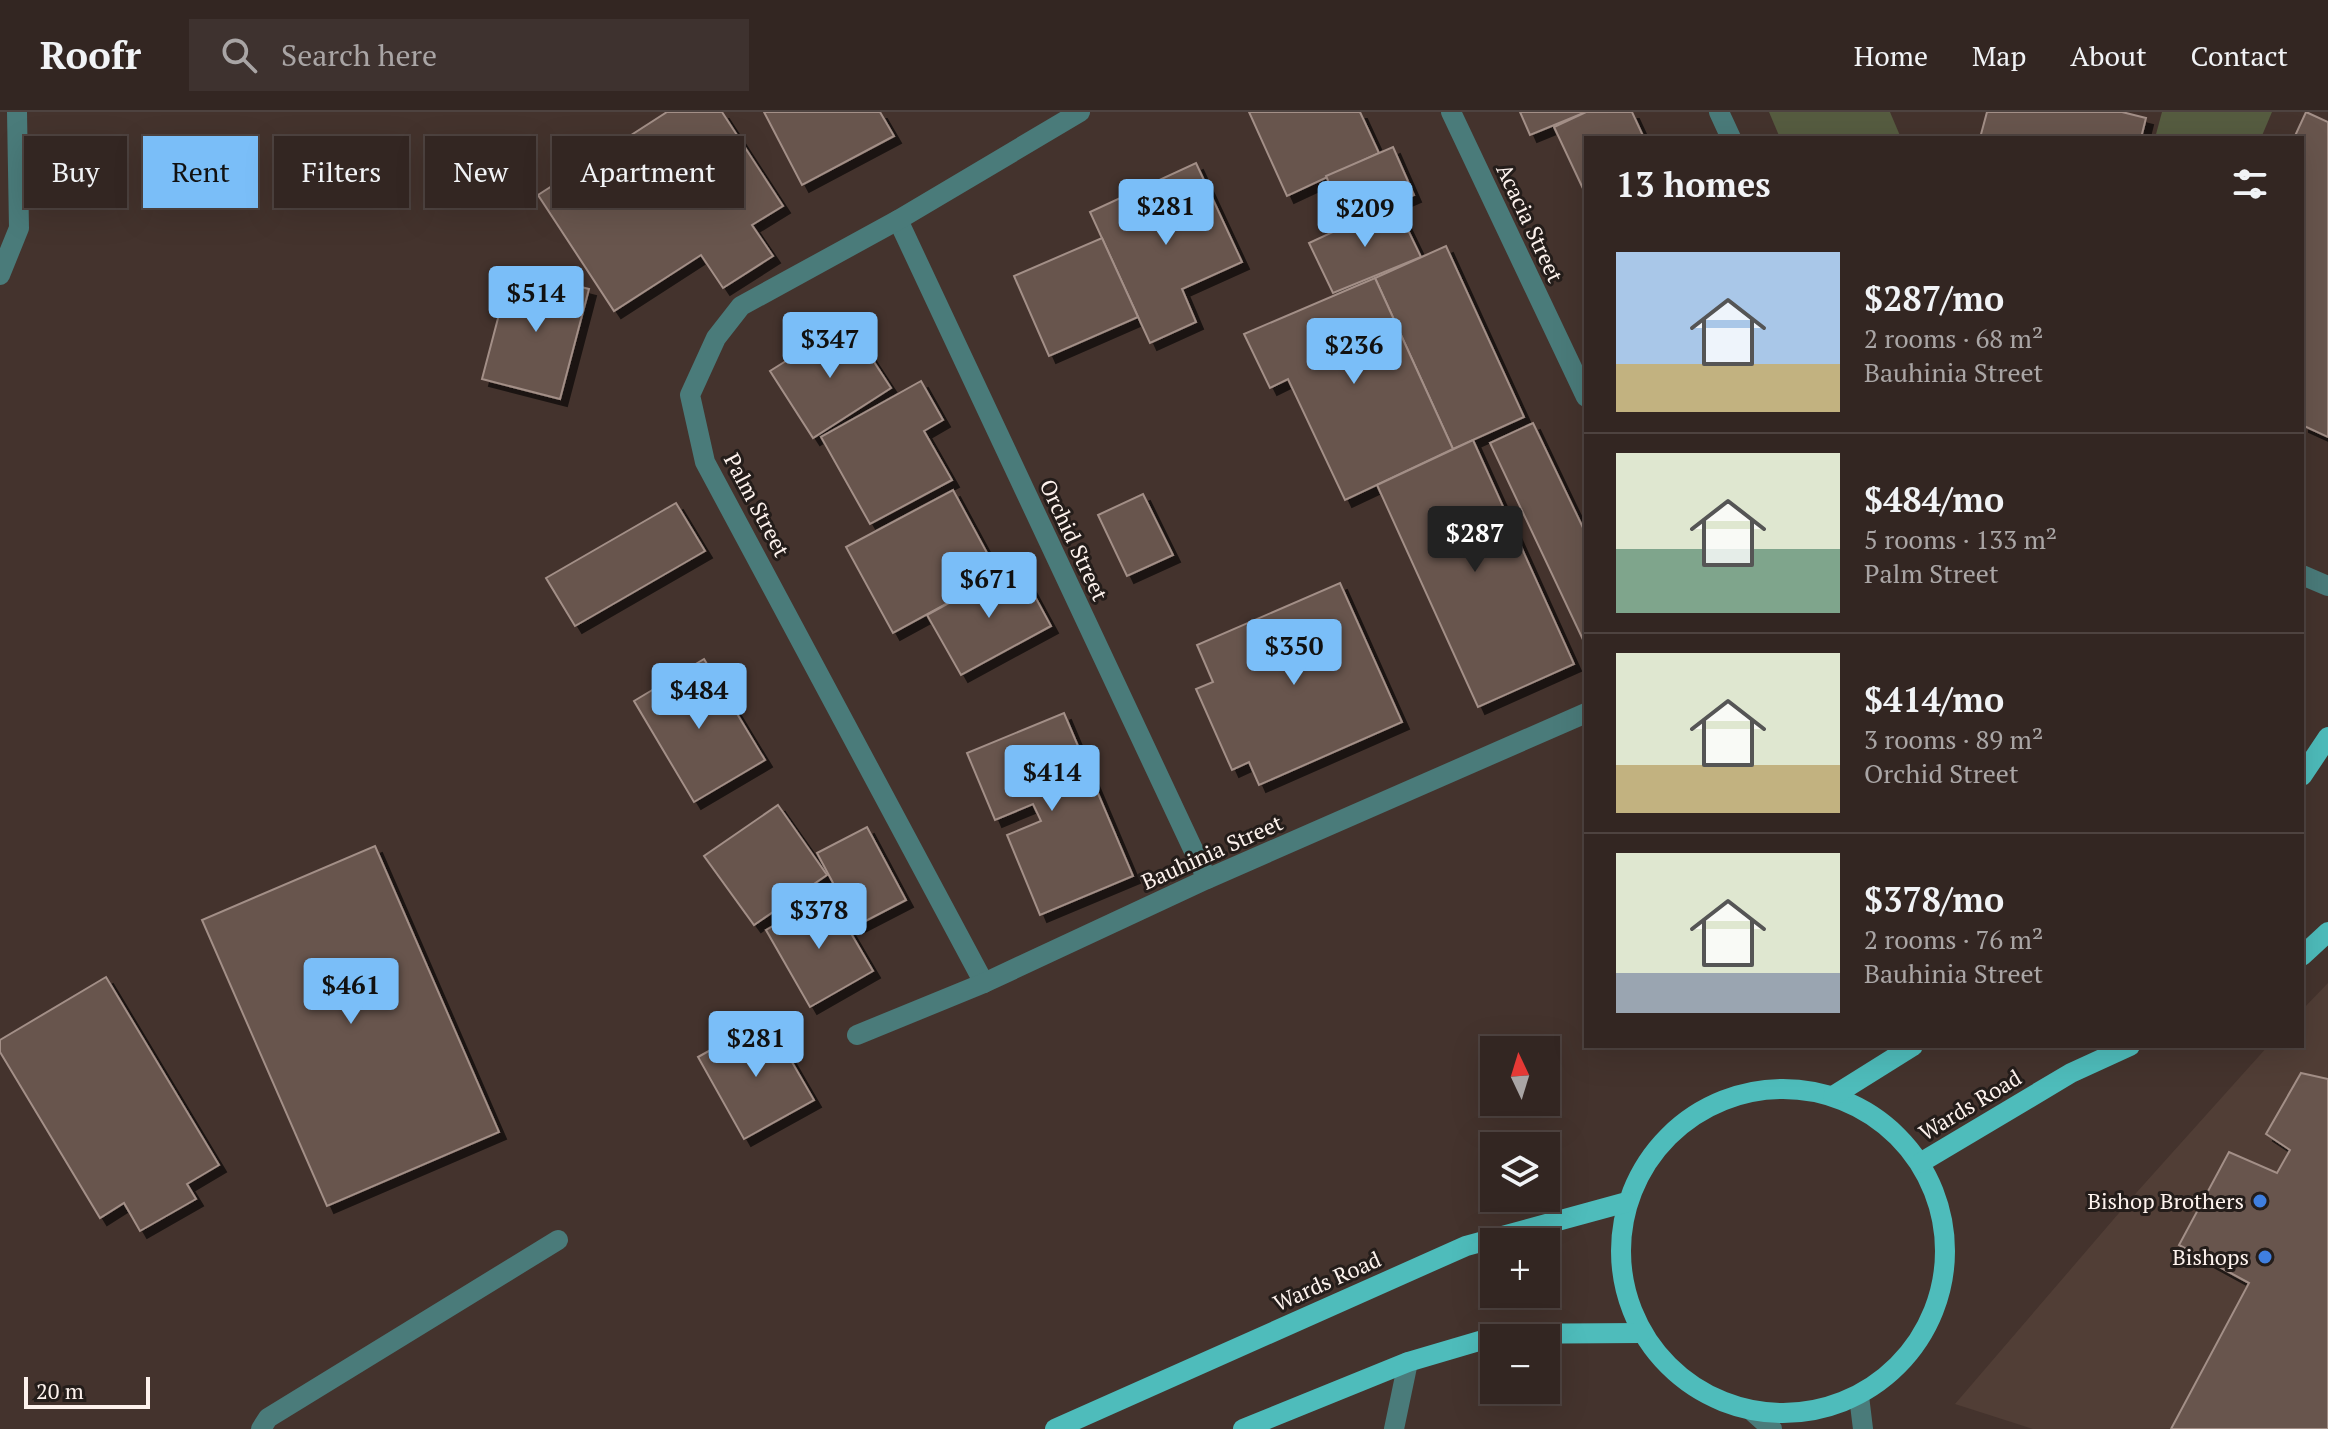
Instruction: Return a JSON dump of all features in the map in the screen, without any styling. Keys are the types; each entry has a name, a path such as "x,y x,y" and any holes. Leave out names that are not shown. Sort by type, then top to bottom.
{"main road":[{"path":"2304,773 2328,737"},
{"path":"2304,954 2328,932"},
{"path":"1833,1096 1910,1048"},
{"name":"Wards Road","path":"1920,1163 2071,1073 2126,1048"},
{"path":"1770,1090 1802,1090 1833,1096 1882,1122 1920,1163 1938,1198 1946,1236 1946,1275 1935,1313 1859,1396 1825,1409 1788,1414 1752,1411 1719,1401 1689,1384 1662,1361 1641,1333 1627,1302 1621,1269 1621,1235 1627,1202 1641,1173 1662,1146 1681,1124 1708,1107 1738,1095 1770,1090"},
{"name":"Wards Road","path":"1055,1429 1466,1246 1627,1202"},
{"path":"1243,1429 1408,1362 1503,1334 1641,1333"}],"street":[{"path":"0,275 19,228 17,112"},
{"name":"Palm Street","path":"984,983 705,462 690,395 716,338 741,306 898,220 1080,112"},
{"name":"Acacia Street","path":"1451,112 1584,393"},
{"path":"1719,112 1730,136"},
{"name":"Orchid Street","path":"898,220 1207,879"},
{"path":"2304,576 2328,586"},
{"name":"Bauhinia Street","path":"857,1035 984,983 1207,879 1584,714"},
{"path":"261,1429 268,1418 558,1240"},
{"path":"1394,1429 1408,1362"},
{"path":"1859,1396 1863,1429"},
{"path":"1752,1411 1772,1429"}],"shaded area":[{"path":"2328,983 2328,1429 2033,1429 1955,1404 2137,1192 2266,1048 2304,1048 2304,1008"}],"green space":[{"path":"1769,112 1890,112 1900,136 1779,136"},
{"path":"2162,112 2272,112 2262,136 2156,136"}],"building":[{"path":"667,112 722,112 738,136 630,136"},
{"path":"764,112 880,112 894,136 802,185"},
{"path":"1249,112 1360,112 1379,153 1287,196"},
{"path":"1520,112 1586,112 1530,135"},
{"path":"1586,112 1632,112 1643,136 1584,136 1584,191 1554,127"},
{"path":"1987,112 2122,112 2146,118 2142,136 1981,136"},
{"path":"2306,112 2328,122 2328,437 2304,426 2304,136 2295,136"},
{"path":"744,146 783,206 752,225 773,256 723,288 701,255 614,311 538,195 552,186 552,208 744,208"},
{"path":"1393,147 1414,195 1347,224 1326,176"},
{"path":"1196,163 1242,262 1182,289 1196,322 1150,343 1090,212"},
{"path":"1395,203 1421,257 1333,293 1309,243"},
{"path":"1102,238 1138,317 1049,356 1014,276"},
{"path":"1446,246 1524,417 1453,449 1375,278"},
{"path":"511,269 589,289 560,399 482,379"},
{"path":"1375,278 1453,449 1345,500 1288,379 1270,388 1244,334"},
{"path":"848,322 891,388 813,438 770,371"},
{"path":"921,381 943,420 924,431 952,480 870,524 821,437"},
{"path":"1533,423 1584,530 1584,642 1490,443"},
{"path":"1473,440 1574,664 1478,707 1377,485"},
{"path":"953,490 999,575 893,633 846,547"},
{"path":"1143,494 1173,555 1127,576 1098,515"},
{"path":"676,503 705,551 575,626 546,578"},
{"path":"1018,565 1051,626 961,675 927,615"},
{"path":"1340,583 1402,722 1259,785 1249,762 1232,770 1196,689 1213,682 1197,645"},
{"path":"704,659 765,760 694,802 634,701"},
{"path":"1064,713 1133,876 1040,915 1007,835 1041,821 1033,804 995,820 967,753"},
{"path":"778,805 827,875 754,925 704,856"},
{"path":"867,827 906,900 856,926 817,853"},
{"path":"375,846 499,1132 327,1206 202,920"},
{"path":"828,894 873,971 810,1007 766,930"},
{"path":"106,977 219,1165 187,1184 196,1199 140,1231 124,1203 100,1218 0,1052 0,1040"},
{"path":"767,1019 814,1100 744,1139 698,1057"},
{"name":"Bishops","path":"2301,1073 2328,1079 2328,1429 2171,1429 2249,1283 2179,1245 2229,1152 2277,1173 2290,1150 2266,1134"}],"place":[{"name":"Bishop Brothers","path":"2260,1201"},
{"name":"Bishops","path":"2265,1257"}]}
